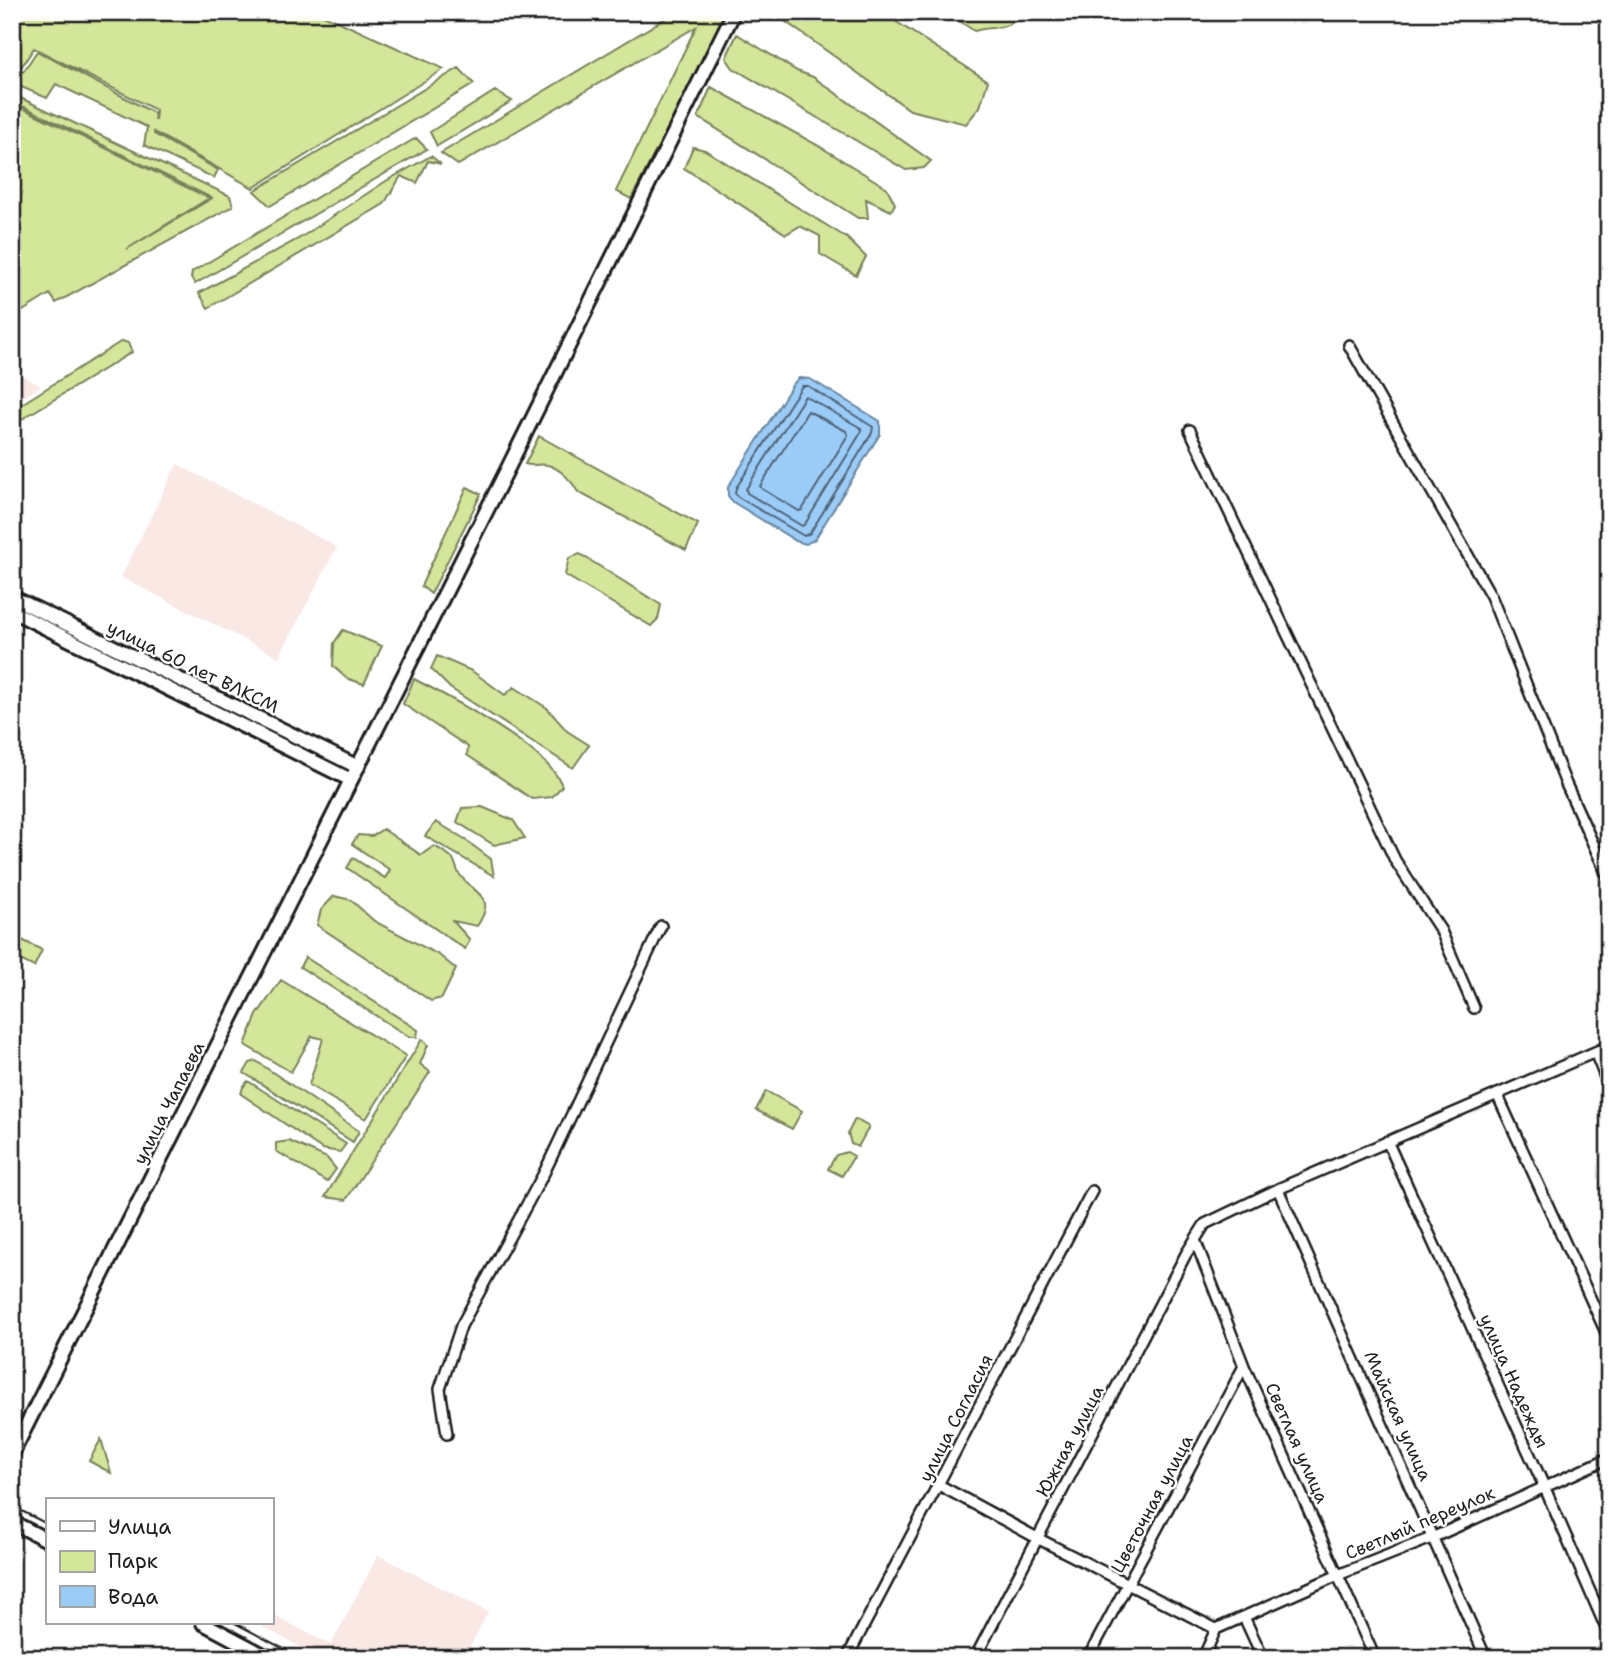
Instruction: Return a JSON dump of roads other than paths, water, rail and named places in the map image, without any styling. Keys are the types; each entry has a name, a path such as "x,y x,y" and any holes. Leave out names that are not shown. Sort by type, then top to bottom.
{"main road":[{"name":"улица Чапаева","path":"12,1454 734,12"},
{"name":"улица 60 лет ВЛКСМ","path":"12,597 358,767"},
{"name":"улица 60 лет ВЛКСМ","path":"12,611 351,780"},
{"path":"12,1522 46,1539"},
{"path":"205,1624 269,1658"}],"street":[{"path":"1349,345 1490,596 1566,784 1609,879"},
{"path":"1190,430 1395,860 1441,931 1474,1008"},
{"path":"1609,919 1609,934"},
{"path":"447,1434 440,1389 461,1326 544,1172 661,926"},
{"name":"Южная улица","path":"975,1658 1205,1223 1609,1046"},
{"path":"1595,1052 1609,1087"},
{"path":"1497,1094 1609,1339"},
{"name":"улица Надежды","path":"1387,1141 1609,1635"},
{"name":"Майская улица","path":"1278,1189 1486,1658"},
{"name":"улица Согласия","path":"848,1658 1092,1191"},
{"name":"Светлая улица","path":"1195,1240 1244,1366 1375,1658"},
{"name":"Цветочная улица","path":"1088,1658 1244,1366"},
{"name":"Светлый переулок","path":"1216,1629 1338,1575 1434,1537 1609,1458"},
{"path":"939,1485 1216,1629 1203,1658"},
{"path":"1244,1617 1263,1658"}],"water":[{"path":"799,378 810,379 880,421 880,434 815,539 806,544 796,541 733,502 728,496 728,487"}],"tram line":[{"path":"12,1506 46,1523"},
{"path":"237,1624 301,1658"}]}
